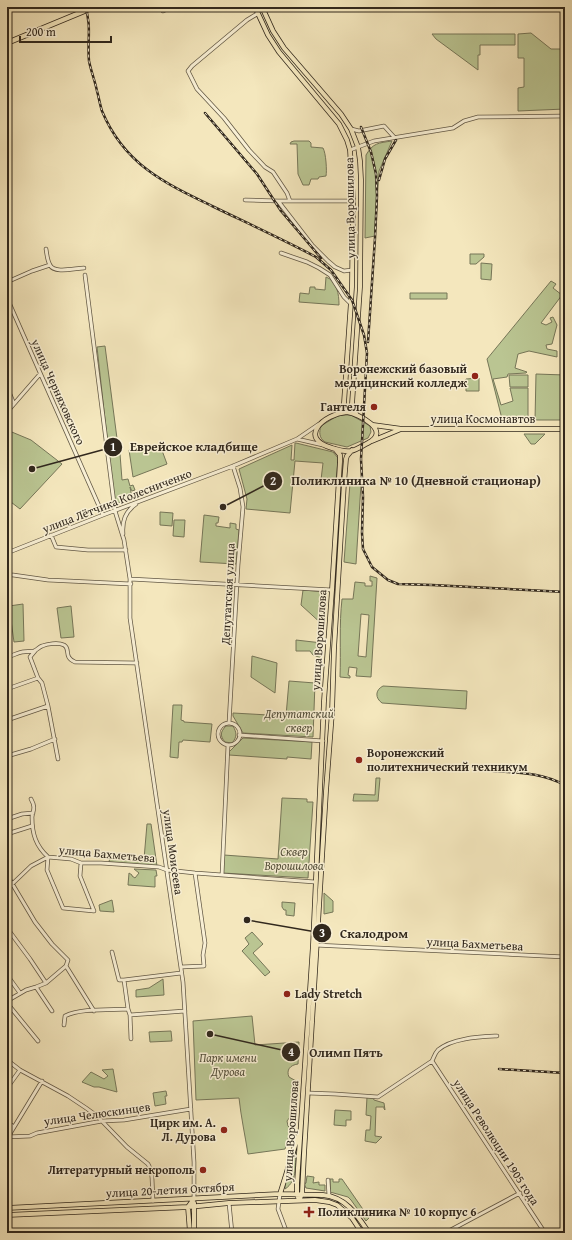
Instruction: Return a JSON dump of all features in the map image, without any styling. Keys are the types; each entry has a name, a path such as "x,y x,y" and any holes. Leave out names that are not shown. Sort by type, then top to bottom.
{"highway":[{"path":"7,43 94,7"}],"main road":[{"name":"улица Ворошилова","path":"255,7 268,35 279,52 339,124 350,150 353,201 351,304 344,403 342,409 337,414"},
{"name":"улица Ворошилова","path":"262,7 273,31 284,48 341,114 351,129 358,146 361,180 360,280 352,404 357,415"},
{"path":"347,412 357,415 373,425 376,429 376,435 370,442 352,450 343,451 323,445 317,439 316,431 321,423 337,414 347,412"},
{"name":"улица Космонавтов","path":"373,425 402,429 565,429"},
{"name":"улица Космонавтов","path":"370,442 402,429"},
{"name":"улица Ворошилова","path":"302,1194 315,945 315,882 323,741 323,715 340,462 340,455 335,449"},
{"name":"улица Ворошилова","path":"297,1194 332,715 334,649 346,459 352,450"},
{"path":"323,715 332,715"},
{"path":"280,1194 301,1128"},
{"name":"улица 20-летия Октября","path":"7,1208 280,1194 331,1196"},
{"path":"297,1194 299,1200"},
{"path":"299,1200 302,1194"},
{"path":"331,1196 343,1201 350,1207 369,1233"},
{"path":"194,1199 194,1233"},
{"path":"190,1233 188,1207 194,1199"},
{"name":"улица 20-летия Октября","path":"7,1215 188,1207 229,1203 299,1200 323,1201 337,1205 341,1208 352,1218 362,1233"}],"street":[{"path":"163,10 172,7"},
{"path":"257,14 247,20 188,71 198,89 224,118 249,150 265,167 273,172 287,193 290,201"},
{"path":"350,150 374,141 453,128 464,121 478,117 565,116"},
{"path":"351,129 359,131 384,126 394,137"},
{"path":"246,200 353,201"},
{"path":"278,201 312,245 335,267 344,271 352,270"},
{"path":"46,248 49,263 52,268 57,270 84,268"},
{"path":"281,254 307,262 330,275 344,297 351,304"},
{"path":"7,282 49,263"},
{"path":"330,275 333,273 335,267"},
{"name":"улица Моисеева","path":"85,275 115,511 124,540 131,584 130,618 181,973 185,1011 191,1109 194,1199"},
{"name":"улица Черняховского","path":"7,298 103,515"},
{"path":"7,412 40,374"},
{"path":"7,387 14,404"},
{"name":"улица Лётчика Колесниченко","path":"7,553 233,466 297,439 321,423"},
{"path":"297,439 323,445"},
{"name":"Депутатская улица","path":"229,723 243,507 240,488 233,466"},
{"path":"124,540 123,524 126,515 128,510 139,502"},
{"path":"51,535 56,548 126,550"},
{"path":"7,575 48,580 131,584"},
{"path":"130,578 332,590"},
{"path":"58,759 55,738 42,683 38,678 30,657 42,646 58,644 66,647 68,656 71,660 76,662 136,663"},
{"path":"7,657 23,652 35,651"},
{"path":"7,689 38,678"},
{"path":"7,720 48,706"},
{"path":"229,723 238,728 239,735 237,741 234,743 225,744 220,740 218,733 223,725 229,723"},
{"path":"239,735 323,741"},
{"path":"7,756 31,749 55,738"},
{"path":"222,875 228,744"},
{"path":"31,799 34,804 32,826 39,848 48,857 47,870 63,908 94,911 80,876 82,863"},
{"path":"7,819 22,814 33,814"},
{"path":"10,833 32,826"},
{"name":"улица Бахметьева","path":"7,889 31,866 48,857 71,859 82,863 159,867 167,870 195,873 315,882"},
{"path":"180,967 204,966 203,955 206,943 195,873"},
{"path":"7,875 36,922 52,944 68,960 66,966 46,982 20,993 7,1002 38,1041"},
{"path":"7,928 46,982"},
{"name":"улица Бахметьева","path":"315,945 565,957"},
{"path":"112,952 119,980 181,973"},
{"path":"66,966 94,1010"},
{"path":"7,975 20,993"},
{"path":"124,980 130,1014 131,1039"},
{"path":"36,987 52,1011"},
{"path":"64,1025 65,1016 70,1013 94,1010 128,1009"},
{"path":"130,1014 185,1011"},
{"path":"308,1093 378,1097 432,1061 437,1051 447,1044 475,1037 497,1036"},
{"path":"7,1060 20,1070 86,1108 102,1121 127,1147 148,1164 151,1170 153,1200"},
{"name":"улица Революции 1905 года","path":"432,1061 545,1233"},
{"path":"7,1088 20,1070"},
{"path":"7,1137 42,1082"},
{"name":"улица Челюскинцев","path":"7,1137 30,1136 37,1133 102,1121 121,1120 191,1109"},
{"path":"7,1122 14,1127"},
{"path":"328,1180 331,1196"},
{"path":"444,1233 520,1193"},
{"path":"280,1194 278,1209 287,1233"},
{"path":"229,1203 232,1233"}],"green space":[{"path":"531,33 551,49 563,49 565,46 565,109 518,111 518,88 524,87 524,58 518,58 518,34"},
{"path":"432,34 515,34 515,45 480,45 478,70 436,39"},
{"path":"294,141 309,141 311,143 311,147 323,148 326,162 326,176 319,177 318,179 311,179 309,185 303,185 298,174 297,144 290,144"},
{"path":"392,141 379,171 375,236 365,238 366,155 376,144"},
{"path":"470,254 484,254 484,257 476,264 470,264"},
{"path":"481,263 492,264 491,280 481,279"},
{"path":"326,277 335,285 339,297 339,305 299,302 300,293 309,294 310,287 325,290"},
{"path":"551,281 556,284 553,288 562,295 541,323 546,325 552,322 550,318 553,317 557,325 552,344 546,345 547,349 557,351 557,357 529,351 518,354 515,368 527,372 526,373 508,374 507,377 493,379 501,405 513,401 510,388 528,388 528,419 502,419 487,359"},
{"path":"410,293 447,293 447,299 410,299"},
{"path":"105,346 120,454 122,480 128,479 130,486 133,485 135,490 132,491 130,487 132,497 118,503 114,501 97,347"},
{"path":"536,374 565,375 565,420 535,420"},
{"path":"509,375 528,375 528,387 510,387"},
{"path":"479,378 479,391 466,391 466,379"},
{"path":"351,415 370,426 371,432 368,438 347,447 325,442 320,435 321,426 337,416"},
{"path":"7,430 31,440 62,464 20,509 7,499"},
{"path":"524,434 545,434 535,444 531,444"},
{"path":"295,443 333,452 338,458 336,481 321,480 323,463 295,461 290,513 246,509 247,499 239,469 292,445 291,460 294,460"},
{"path":"160,445 167,464 133,477 129,450"},
{"path":"350,483 361,484 356,564 344,562"},
{"path":"160,512 173,513 172,526 160,525"},
{"path":"204,515 219,517 216,526 230,528 230,523 236,524 236,529 239,530 236,564 200,562"},
{"path":"174,520 185,520 184,537 173,536"},
{"path":"370,576 377,578 371,677 356,676 357,668 349,667 348,675 350,678 340,677 342,599 353,599 355,582 365,583 365,586 372,586 372,581 370,581","holes":["361,614 369,615 366,657 358,656"]},
{"path":"303,590 326,592 324,626 301,605"},
{"path":"23,604 24,641 14,642 9,606"},
{"path":"71,606 74,637 61,638 57,608"},
{"path":"296,640 322,643 321,658 313,655 310,651 296,651"},
{"path":"252,656 277,663 275,693 251,677"},
{"name":"Депутатский сквер","path":"289,681 315,683 313,737 243,733 233,716 233,713 286,716"},
{"path":"383,686 467,691 466,709 382,703 378,699 377,692"},
{"path":"173,705 182,705 181,720 184,722 212,724 210,742 183,740 182,742 179,742 178,758 170,757"},
{"name":"Депутатский сквер","path":"226,726 233,726 235,731 236,737 232,743 225,742 222,738 221,734"},
{"name":"Депутатский сквер","path":"243,738 312,742 311,759 229,755 229,752"},
{"path":"376,778 380,778 378,801 353,801 354,794 375,795"},
{"name":"Сквер Ворошилова","path":"282,798 307,799 307,802 313,802 308,878 223,873 224,855 278,859"},
{"path":"147,824 151,824 157,866 109,862 110,857 144,859"},
{"path":"134,869 156,870 157,876 155,876 155,887 128,885 129,873 135,878 139,873"},
{"path":"324,893 333,901 333,912 324,914"},
{"path":"112,900 114,912 100,911 99,905"},
{"path":"282,902 295,903 294,916 286,915 286,910 282,907"},
{"path":"252,932 263,944 253,953 270,972 265,976 242,951 249,944 245,938"},
{"path":"163,979 164,995 136,997 136,990 149,988"},
{"name":"Парк имени Дурова","path":"252,1016 255,1045 299,1042 298,1064 288,1070 289,1077 296,1081 294,1116 290,1117 287,1121 288,1126 291,1129 285,1149 248,1154 239,1098 196,1100 193,1021"},
{"path":"171,1031 172,1041 150,1042 149,1032"},
{"path":"113,1069 117,1092 94,1087 82,1082 91,1072 104,1079 108,1076 102,1070"},
{"path":"166,1091 166,1104 155,1106 153,1093"},
{"path":"367,1097 384,1103 385,1110 384,1107 376,1107 375,1136 382,1137 376,1143 365,1141 366,1130 370,1130 371,1116 366,1115"},
{"path":"335,1110 351,1111 351,1120 346,1120 346,1126 334,1125"},
{"path":"296,1149 294,1176 289,1186 285,1189 285,1183"},
{"path":"307,1176 314,1177 313,1183 319,1182 319,1185 325,1185 325,1191 306,1188 304,1184 306,1183"},
{"path":"330,1179 333,1179 333,1182 339,1182 339,1179 342,1179 369,1218 366,1221 348,1197 330,1192"}],"railway":[{"path":"85,7 89,27 89,61 102,111 111,129 122,145 147,170 162,180 316,257 331,270 352,300 364,335 367,353 361,459 363,497 362,533 363,549 372,567 388,580 398,584 565,592"},
{"path":"205,113 257,174 281,211 321,258"},
{"path":"361,127 371,152 376,174 377,196 368,342"},
{"path":"379,180 385,159 396,140"},
{"path":"493,771 538,775 565,785"},
{"path":"499,1069 565,1073"}],"place":[{"name":"Воронежский базовый медицинский колледж","path":"475,376"},
{"name":"Гантеля","path":"374,407"},
{"name":"Еврейское кладбище","path":"32,469"},
{"name":"Поликлиника № 10 (Дневной стационар)","path":"223,507"},
{"name":"Воронежский политехнический техникум","path":"359,760"},
{"name":"Скалодром","path":"247,920"},
{"name":"Lady Stretch","path":"287,994"},
{"name":"Олимп Пять","path":"210,1034"},
{"name":"Цирк им. А. Л. Дурова","path":"224,1130"},
{"name":"Литературный некрополь","path":"203,1170"},
{"name":"Поликлиника № 10 корпус 6","path":"309,1212"}]}
